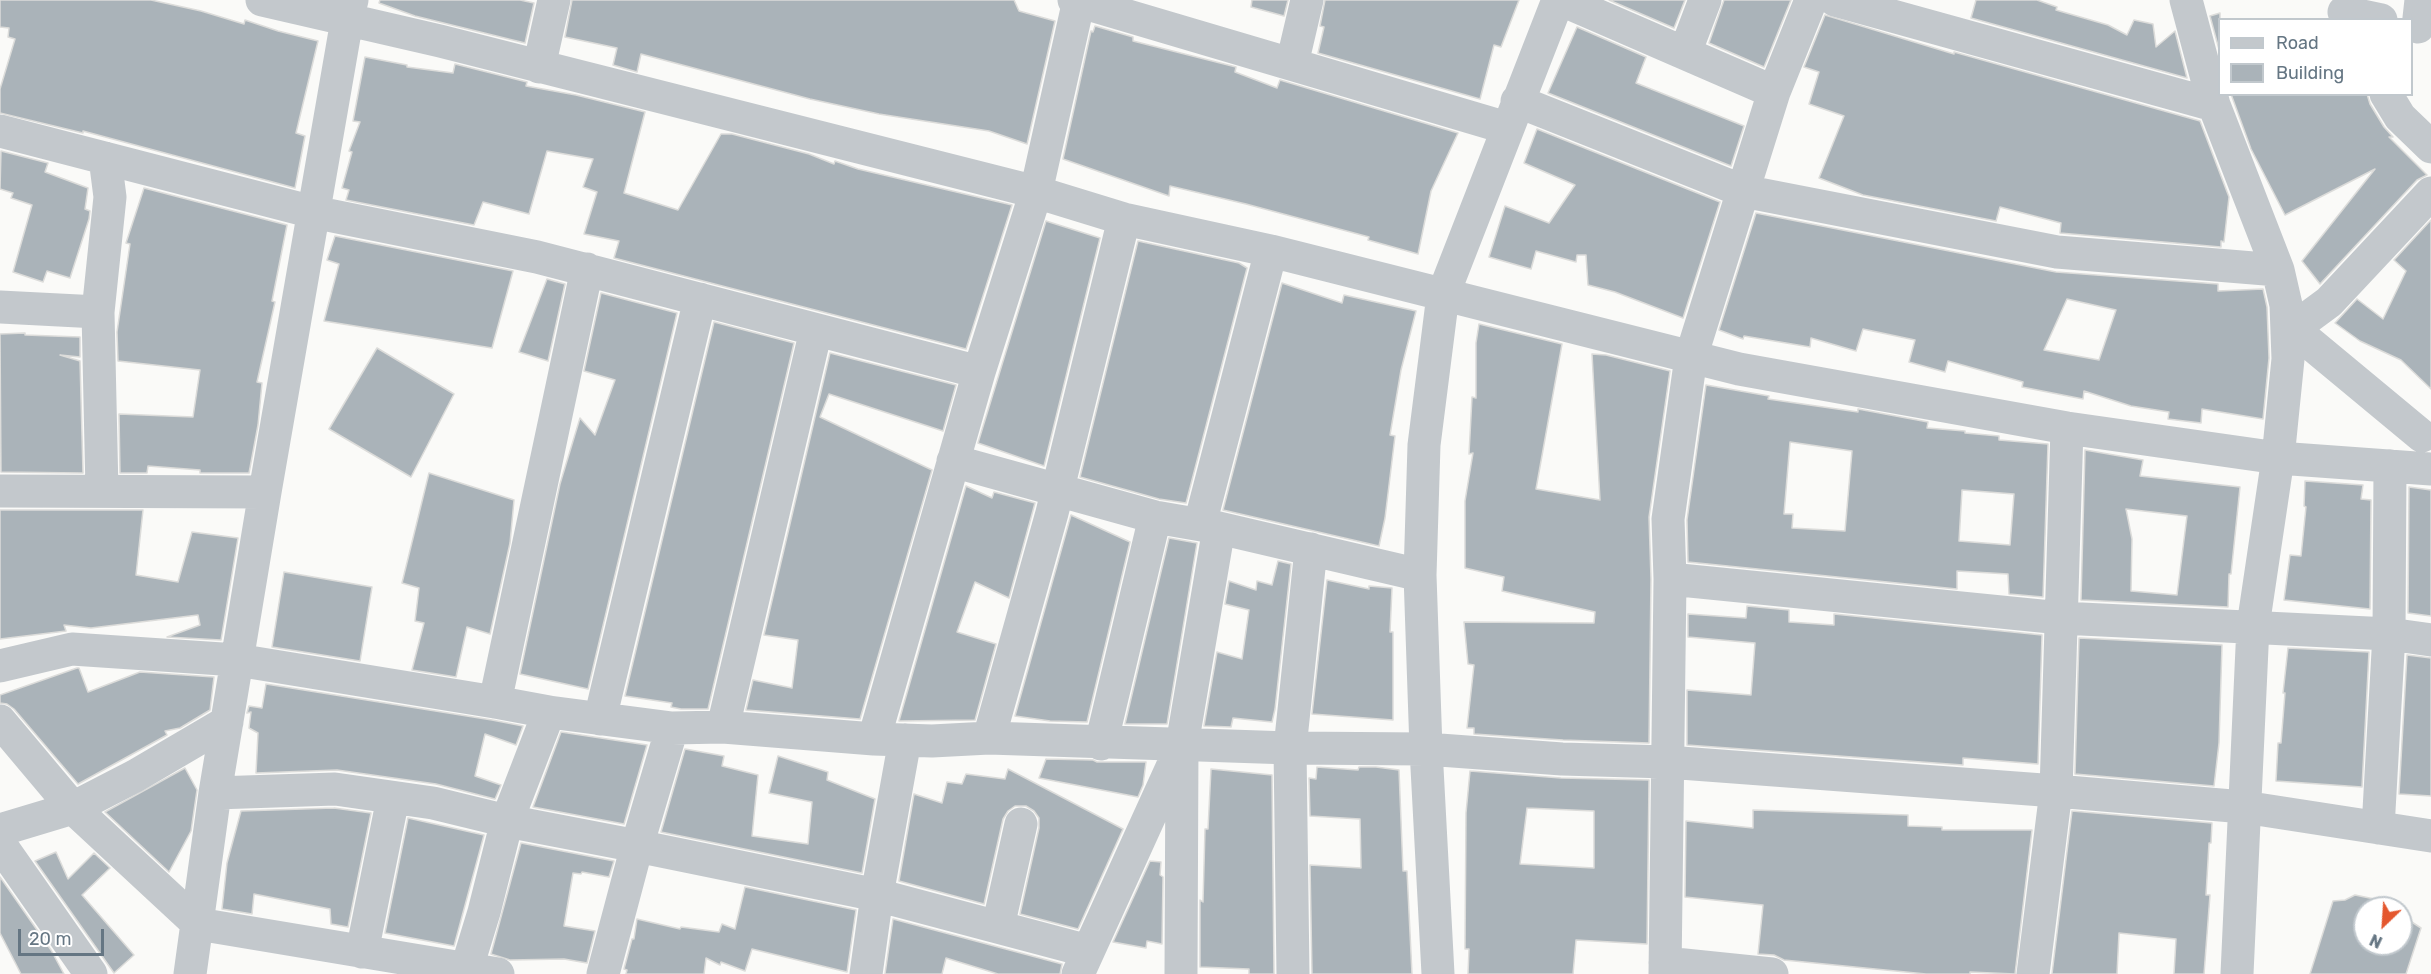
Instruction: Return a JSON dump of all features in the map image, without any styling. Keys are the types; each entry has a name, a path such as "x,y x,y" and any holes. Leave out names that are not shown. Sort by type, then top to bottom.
{"street":[{"path":"262,0 349,10 539,67 1036,192 1124,219 1271,251 1738,369 2067,428 2278,458 2409,468"},
{"path":"539,67 554,0"},
{"path":"866,974 877,896 890,739 953,461 1036,192 1077,0 1292,64 1512,115 1743,191 2057,252 2278,270"},
{"path":"1292,64 1307,0"},
{"path":"1438,974 1426,749 1420,575 1424,445 1443,295 1512,115 1560,0 1774,92"},
{"path":"1685,53 1705,0"},
{"path":"1772,974 1665,968 1670,579 1668,519 1690,357 1774,92 1811,0"},
{"path":"1835,0 2214,105"},
{"path":"2186,0 2214,105 2278,270 2290,331 2278,458 2253,626 2237,974"},
{"path":"190,974 215,793 349,10"},
{"path":"2345,10 2374,18"},
{"path":"2387,96 2400,117 2431,147"},
{"path":"0,131 313,212 587,269 979,372"},
{"path":"102,491 98,312 111,197 105,158"},
{"path":"2290,331 2329,302 2431,193"},
{"path":"989,738 1057,490 1124,219"},
{"path":"1181,974 1182,745 1210,526 1271,251"},
{"path":"495,702 587,269"},
{"path":"600,719 700,299"},
{"path":"0,307 98,312"},
{"path":"723,727 816,330"},
{"path":"2290,331 2426,427 2409,468 2389,634 2378,828"},
{"path":"2033,974 2056,791 2067,428"},
{"path":"953,461 1155,517 1210,526 1420,575"},
{"path":"0,491 265,492"},
{"path":"1101,744 1155,517"},
{"path":"1293,974 1290,748 1311,549"},
{"path":"1670,579 2061,618 2389,634 2431,640"},
{"path":"0,666 72,649 237,660 549,712 672,728 723,727 890,739 989,738 1101,744 1426,749 1562,759 1667,762 2244,807 2431,836"},
{"path":"465,971 484,912 507,821 549,712"},
{"path":"0,721 73,808 198,924 362,952 417,968 498,974"},
{"path":"0,830 73,808 135,776 227,722"},
{"path":"603,974 637,846 672,728"},
{"path":"215,793 335,789 433,803 507,821 877,896 998,927 1083,962 1182,745"},
{"path":"362,952 393,798"},
{"path":"998,927 1021,824"},
{"path":"0,844 91,974"}],"building":[{"path":"0,0 151,0 201,11 244,24 245,20 318,41 296,133 305,136 295,188 83,131 83,133 0,113 0,89 15,39 8,37 9,28 0,27"},
{"path":"380,0 520,0 534,3 525,43 415,16 379,3"},
{"path":"572,0 1014,0 1019,11 1055,21 1027,144 989,131 879,114 810,99 641,54 637,72 613,65 617,48 565,37"},
{"path":"1252,0 1288,0 1284,16 1251,7"},
{"path":"1325,0 1519,0 1501,47 1494,45 1480,99 1318,53 1324,27 1320,26"},
{"path":"1609,0 1685,0 1674,28"},
{"path":"1724,0 1791,0 1764,67 1709,43"},
{"path":"1976,0 2037,0 2057,7 2056,10 2108,25 2127,35 2134,20 2153,24 2156,47 2175,31 2187,78 1971,18"},
{"path":"2220,13 2218,46 2210,16"},
{"path":"1825,15 1954,54 1954,52 2200,121 2229,197 2224,242 2221,241 2221,247 2060,233 2061,223 2000,207 1996,221 1863,195 1819,178 1844,116 1809,104 1819,72 1804,67"},
{"path":"1095,26 1133,37 1133,41 1236,67 1235,72 1277,88 1280,80 1458,133 1431,191 1418,254 1368,240 1369,237 1170,186 1169,196 1063,159 1091,31 1093,32"},
{"path":"1577,27 1646,57 1636,83 1744,126 1731,166 1548,93"},
{"path":"365,57 407,65 407,67 453,73 455,64 527,82 526,86 576,95 645,112 624,193 678,210 721,134 732,134 809,154 834,164 835,161 858,169 1012,205 966,349 614,258 619,241 584,234 597,192 583,187 593,159 547,151 529,214 483,202 474,225 346,200 349,190 342,188 352,152 349,151 360,122 353,121"},
{"path":"2232,96 2368,96 2384,127 2393,137 2389,137 2427,175 2417,180 2320,284 2302,261 2375,169 2285,215 2251,149"},
{"path":"1537,129 1720,202 1683,318 1615,292 1588,285 1586,255 1577,255 1576,262 1536,251 1531,269 1489,257 1505,206 1549,223 1575,185 1524,163"},
{"path":"1,151 48,163 45,172 88,188 85,209 90,211 89,219 70,278 47,271 43,282 13,272 32,205 11,198 13,193 0,189"},
{"path":"144,188 287,225 272,301 275,302 257,382 262,383 258,425 249,473 200,473 200,470 148,466 147,473 120,473 119,414 193,417 200,370 118,361 117,332 130,244 126,243"},
{"path":"1756,213 2056,272 2218,284 2218,291 2263,289 2267,307 2269,358 2263,419 2202,409 2201,423 2168,419 2169,412 2131,406 2084,391 2083,399 2022,387 2023,382 1948,361 1945,372 1909,362 1915,340 1863,329 1856,351 1811,338 1810,347 1744,336 1743,339 1719,330","holes":["2067,299 2116,310 2099,360 2044,350"]},
{"path":"2431,220 2431,389 2401,360 2360,341 2335,323 2357,299 2383,319 2406,271 2394,260"},
{"path":"1046,221 1100,238 1044,466 978,443"},
{"path":"335,236 513,271 492,348 324,321 339,264 327,260"},
{"path":"1138,241 1239,263 1247,268 1186,503 1159,499 1080,477"},
{"path":"547,279 565,284 548,361 519,352"},
{"path":"1282,283 1342,303 1344,295 1416,311 1401,370 1390,435 1395,436 1385,518 1379,546 1223,510"},
{"path":"601,293 677,313 588,689 520,674 560,484 580,418 595,435 615,380 584,371"},
{"path":"714,322 794,343 708,709 681,709 671,707 672,703 625,696"},
{"path":"1479,324 1562,344 1536,489 1600,500 1592,354 1606,355 1670,371 1649,517 1651,579 1649,743 1474,734 1474,728 1467,728 1474,665 1468,664 1464,622 1594,623 1595,612 1502,591 1504,577 1465,568 1465,501 1473,453 1469,454 1472,397 1476,398 1476,343"},
{"path":"25,333 25,335 80,337 80,357 60,355 80,361 83,473 1,472 0,334"},
{"path":"377,348 454,394 411,477 329,429"},
{"path":"830,353 956,385 943,431 829,394 820,417 932,470 860,719 746,710 753,680 792,688 798,640 764,635"},
{"path":"1706,385 1769,396 1768,399 1858,412 1858,409 1928,422 1927,428 1999,436 1999,440 2048,444 2043,597 2009,594 2008,574 1957,571 1957,589 1688,562 1687,520","holes":["1790,442 1852,451 1845,531 1792,528 1793,514 1784,514","1962,490 2014,494 2010,545 1959,541"]},
{"path":"2085,450 2143,460 2140,476 2240,487 2231,574 2229,574 2228,607 2081,600","holes":["2126,509 2187,516 2177,595 2131,591 2132,539"]},
{"path":"429,473 514,500 510,543 490,634 467,627 456,677 412,670 424,623 415,621 419,588 402,583"},
{"path":"2305,481 2363,485 2361,499 2371,500 2370,609 2284,600 2290,555 2301,556 2306,507 2304,506"},
{"path":"966,486 992,498 994,492 1035,503 1009,598 975,582 957,632 996,644 975,720 899,721"},
{"path":"2409,487 2431,490 2431,616 2408,613"},
{"path":"0,510 143,510 136,575 178,582 192,532 238,538 221,640 167,637 200,625 198,615 91,628 64,625 66,631 0,639"},
{"path":"1071,515 1130,542 1087,722 1050,721 1015,716"},
{"path":"1169,538 1197,543 1167,724 1125,724"},
{"path":"1278,561 1291,564 1272,722 1233,718 1231,727 1204,726 1217,652 1242,659 1249,610 1225,604 1229,581 1256,590 1257,581 1272,585"},
{"path":"284,572 372,587 360,661 272,647"},
{"path":"1327,580 1369,589 1369,586 1392,588 1390,632 1393,632 1393,720 1312,714"},
{"path":"1747,606 1789,610 1789,622 1834,625 1834,614 2042,635 2038,764 1963,758 1963,765 1687,745 1687,690 1751,695 1755,643 1688,637 1688,614 1746,618"},
{"path":"2079,638 2222,645 2219,743 2214,786 2075,774"},
{"path":"2288,648 2369,652 2362,787 2276,781"},
{"path":"2407,655 2431,658 2431,796 2399,794"},
{"path":"79,668 88,692 140,672 214,677 210,710 180,728 165,731 167,735 78,784 14,709 7,704 0,703 0,695"},
{"path":"266,684 523,726 516,745 485,734 475,776 501,785 495,799 436,784 337,770 256,773 258,733 249,728 251,712 247,713 249,706 262,708"},
{"path":"561,732 647,745 624,824 533,807"},
{"path":"685,749 724,756 722,766 758,775 752,836 808,844 812,802 769,793 778,756 828,772 827,780 875,799 862,873 661,832"},
{"path":"1046,759 1146,762 1143,785 1138,797 1039,778"},
{"path":"1317,767 1358,770 1359,767 1376,767 1399,770 1403,871 1407,871 1412,974 1312,974 1310,865 1361,868 1360,819 1310,816 1309,778 1316,779"},
{"path":"185,768 197,790 191,831 169,872 105,812"},
{"path":"1008,769 1123,829 1078,929 1020,914 1039,828 1039,818 1026,806 1015,806 1003,819 984,904 899,881 914,794 942,803 947,782 962,784 966,774 1005,779"},
{"path":"1211,769 1272,775 1274,974 1249,974 1249,969 1200,967 1200,900 1203,902 1205,829 1208,829"},
{"path":"1470,771 1561,778 1649,780 1647,944 1576,940 1573,974 1468,974 1469,949 1465,949 1466,813","holes":["1527,808 1594,811 1594,868 1520,864"]},
{"path":"334,808 371,813 348,927 331,924 330,909 254,894 252,914 222,909 227,863 241,811"},
{"path":"1753,810 1908,815 1908,826 1942,827 1942,830 2032,830 2015,974 1970,972 1970,974 1926,974 1784,960 1774,955 1758,954 1763,905 1685,897 1686,821 1753,828"},
{"path":"2072,811 2212,823 2206,895 2210,895 2204,974 2174,974 2176,939 2119,933 2117,974 2052,974"},
{"path":"408,818 484,835 454,946 385,933"},
{"path":"521,843 614,861 609,877 582,872 581,874 573,873 564,926 595,931 587,963 564,959 510,960 491,954"},
{"path":"56,852 68,879 94,853 110,868 82,895 134,955 114,973 35,861"},
{"path":"1150,861 1161,862 1160,875 1163,877 1162,944 1147,941 1146,948 1113,942"},
{"path":"0,877 51,950 64,974 21,974 0,933"},
{"path":"745,887 856,910 847,972 752,949 745,971 721,962 720,965 706,958 704,974 626,974 627,970 624,969 632,939 634,939 637,919 680,929 681,927 719,932 722,924 735,929"},
{"path":"2353,896 2353,956 2412,956 2406,974 2310,974 2333,901 2345,900"},
{"path":"893,919 1062,964 1060,974 998,974 946,958 942,974 885,974"},
{"path":"2413,923 2421,928 2413,953"}]}
